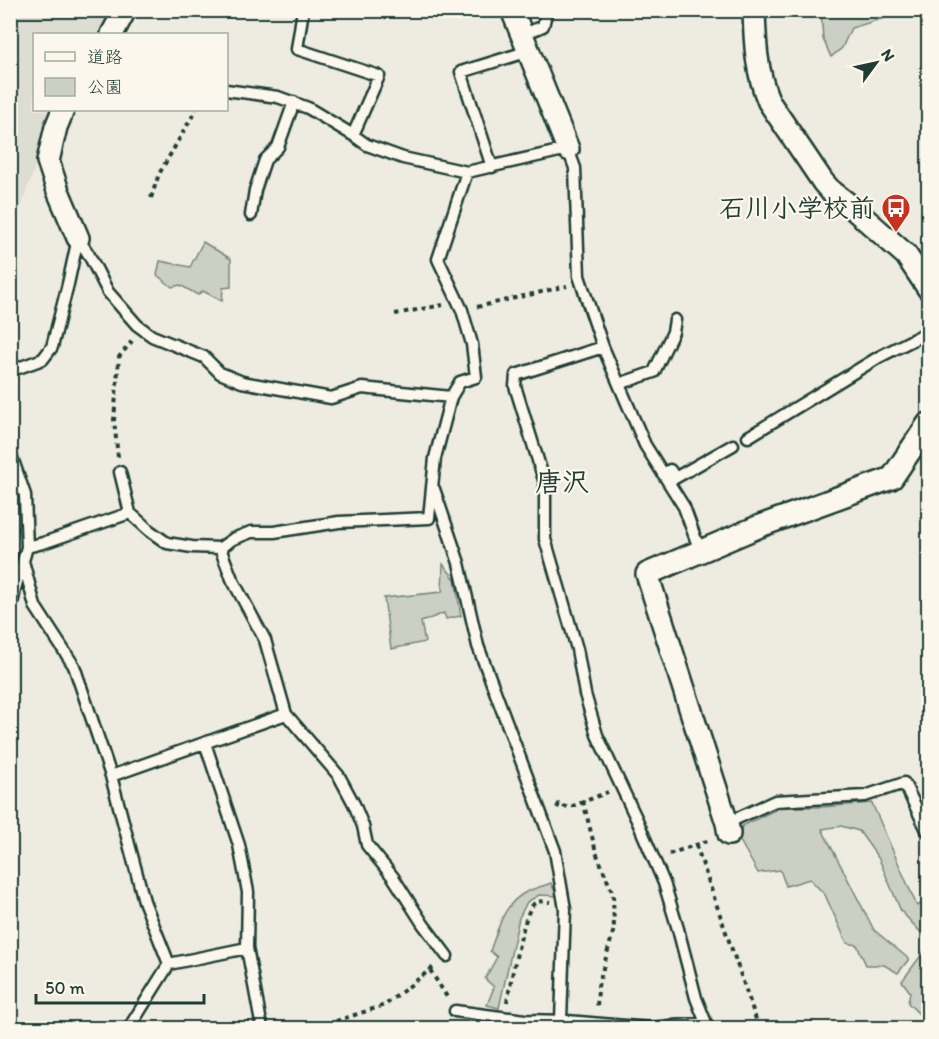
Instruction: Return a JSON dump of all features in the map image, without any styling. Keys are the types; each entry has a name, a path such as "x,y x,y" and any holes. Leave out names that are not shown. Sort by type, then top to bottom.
{"street":[{"path":"113,33 125,10"},
{"path":"512,10 568,148"},
{"path":"754,10 757,62 769,102 830,190 906,255 928,288"},
{"path":"63,111 56,127 48,161 78,238"},
{"path":"728,828 647,574 760,526 892,478 928,424"}],"lane":[{"path":"303,10 297,49 379,76 353,135"},
{"path":"492,167 461,72 525,43 543,26 547,10"},
{"path":"228,90 278,97 294,102 308,108 367,145 403,158 467,172 568,148 575,168 579,276 603,347 645,445 684,507 699,551"},
{"path":"251,215 255,190 265,160 278,147 294,102"},
{"path":"120,472 130,513 167,543 192,547 220,548 232,539 251,532 274,532 339,522 429,518 435,458 452,398 460,382 477,377 472,344 460,306 438,259 467,172"},
{"path":"78,238 108,292 136,326 152,336 204,357 220,373 242,382 331,398 362,388 452,398"},
{"path":"10,371 43,359 52,347 78,238"},
{"path":"619,384 654,372 673,332 675,320"},
{"path":"748,437 879,357 928,332"},
{"path":"455,1011 506,1017 524,1024 561,1020 650,1028 706,1026 664,883 597,735 585,694 578,650 545,538 545,483 515,386 516,375 603,347"},
{"path":"663,474 670,470 675,477 733,445"},
{"path":"10,452 25,495 27,546 10,614"},
{"path":"432,483 459,563 478,646 555,851 564,904 561,1020"},
{"path":"27,546 43,543 130,513"},
{"path":"220,548 232,579 265,640 286,714 339,776 363,826 367,845 393,877 447,956"},
{"path":"23,561 35,606 74,666 111,776 144,901 169,964"},
{"path":"111,776 286,714"},
{"path":"205,743 239,845 248,892 247,948 262,1029"},
{"path":"728,828 775,801 865,796 904,783 928,832"},
{"path":"129,1029 169,964 247,948"}],"path":[{"path":"151,198 159,174 195,111"},
{"path":"395,314 460,306 582,283"},
{"path":"120,472 114,420 118,357 143,329"},
{"path":"568,808 621,786"},
{"path":"583,801 596,852 613,894 614,929 598,986 596,1023"},
{"path":"654,859 696,845 728,828"},
{"path":"696,845 759,1029"},
{"path":"506,1017 509,992 526,918 532,905 543,901 564,904"},
{"path":"333,1029 333,1022 385,1005 447,956"},
{"path":"430,970 455,1011"}],"shaded area":[{"path":"11,11 118,11 114,24 96,33 33,33 33,111 54,111 11,238"}],"green space":[{"path":"821,10 918,11 898,14 851,28 842,48 831,57 823,39"},
{"path":"203,242 231,259 231,287 223,288 222,301 203,291 198,295 180,285 172,287 157,275 160,261 190,267"},
{"path":"443,564 455,579 461,616 446,619 444,613 421,622 425,642 391,649 384,598 442,592"},
{"path":"872,803 917,906 928,900 928,940 901,911 879,859 859,831 841,826 822,829 874,930 909,959 898,973 884,965 866,965 857,945 847,943 825,895 810,879 786,886 780,870 758,873 739,839 742,826 781,807 822,807"},
{"path":"551,883 557,896 539,895 527,902 519,918 499,1008 487,1005 494,987 485,979 497,957 490,951 503,916 520,896"},
{"path":"928,946 928,997 919,1014 908,1003 910,992 902,981"}],"place":[{"name":"石川小学校前","path":"896,234"}],"district":[{"name":"唐沢","path":"562,482"}]}
